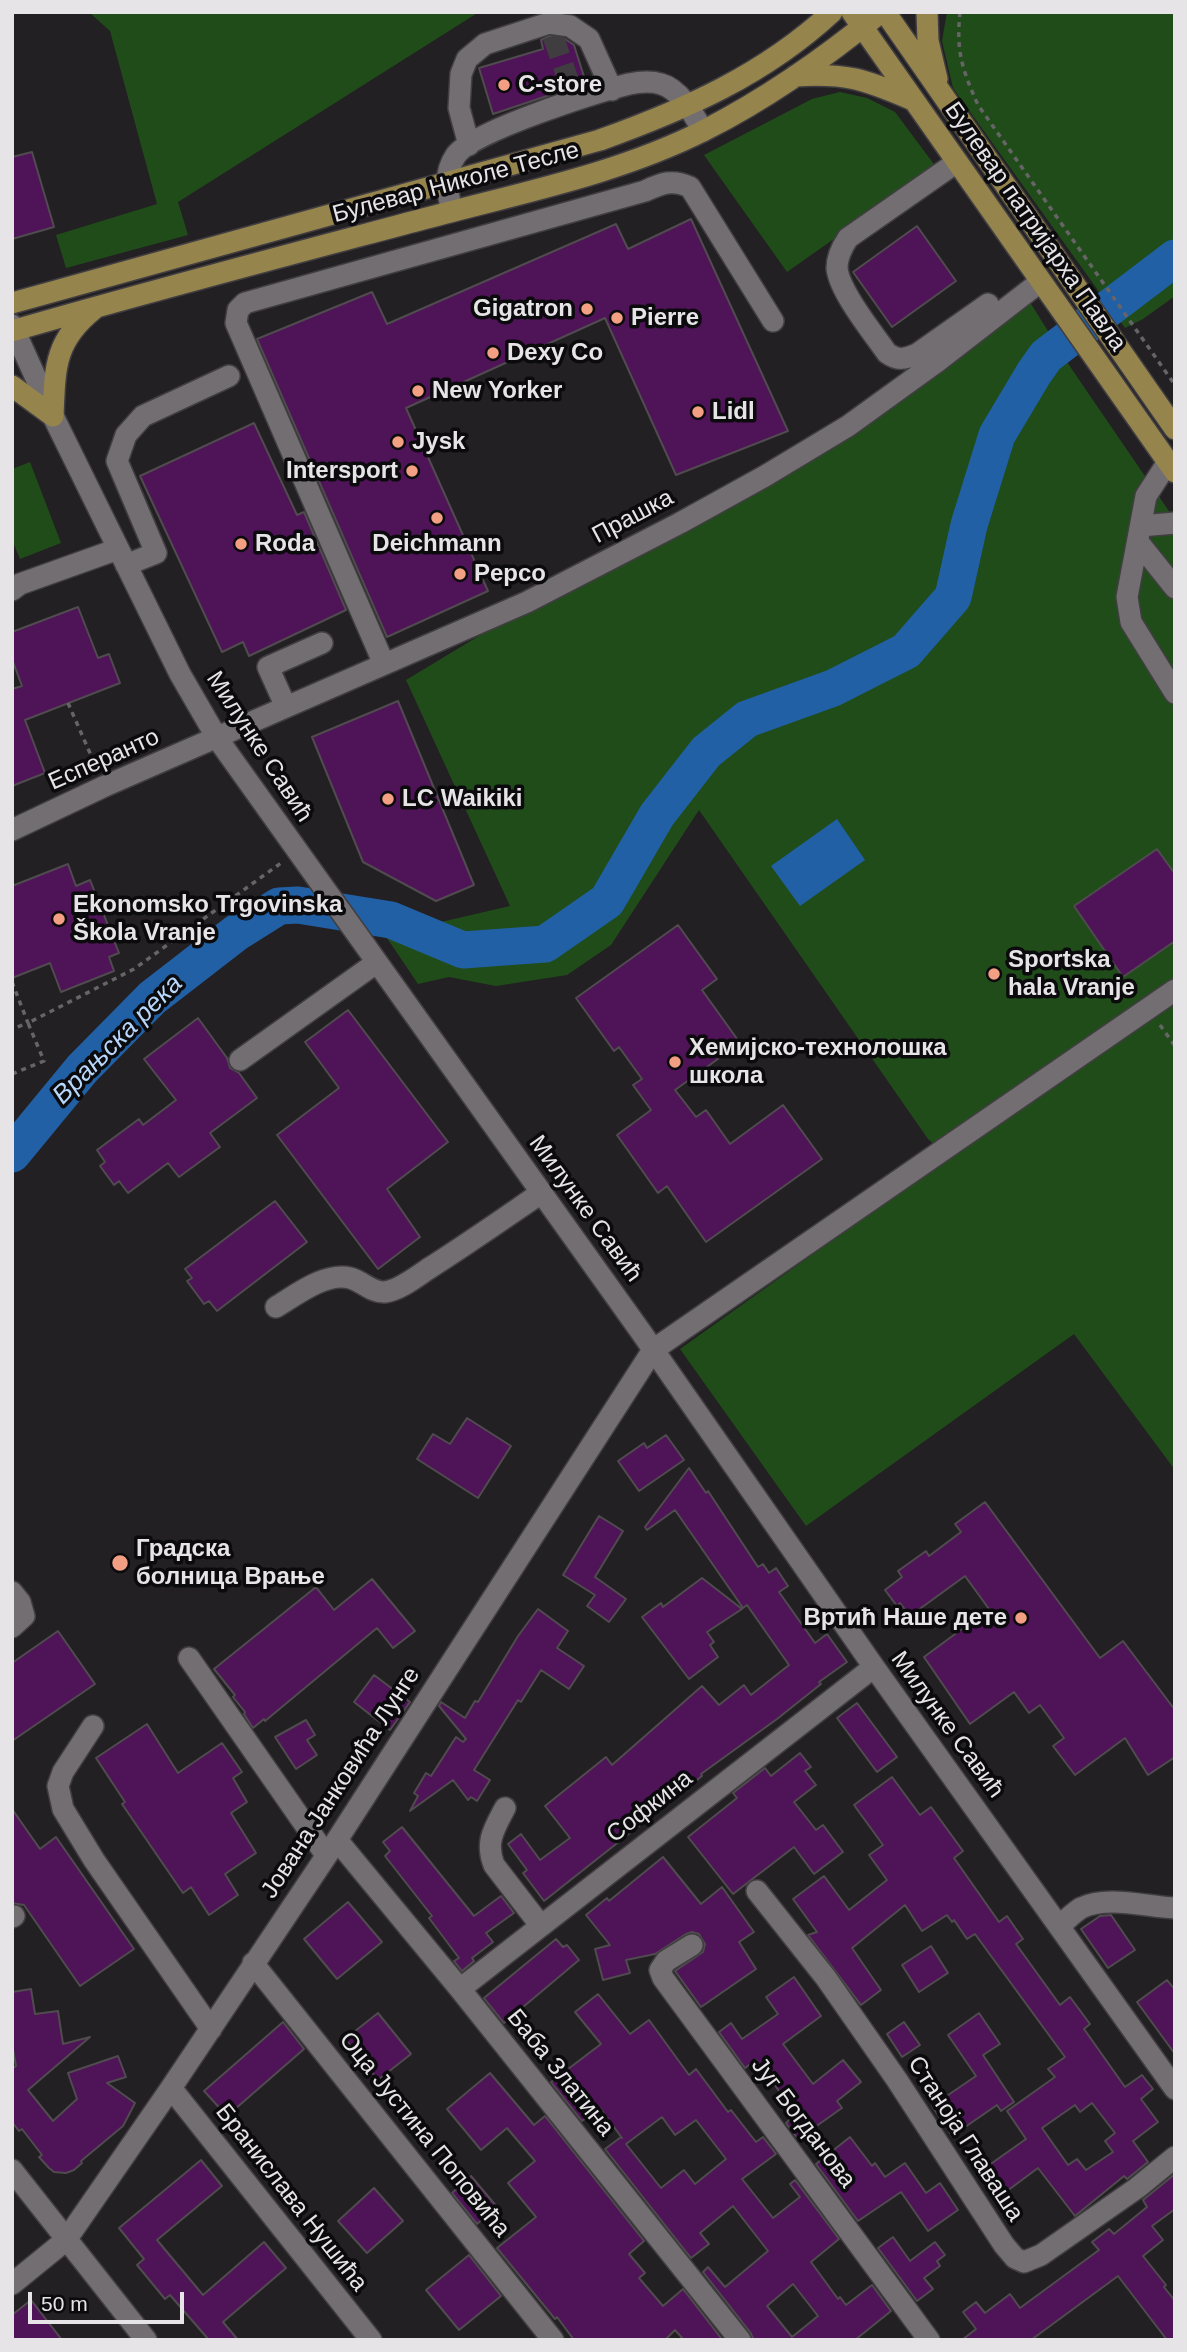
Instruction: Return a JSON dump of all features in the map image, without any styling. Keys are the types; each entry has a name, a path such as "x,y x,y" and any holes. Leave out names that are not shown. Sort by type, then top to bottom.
{"main road":[{"name":"Булевар Николе Тесле","path":"12,303 600,140 689,105 762,68 792,47 832,12"},
{"name":"Булевар Николе Тесле","path":"13,329 629,162 703,131 759,101 794,76 858,20 883,12"},
{"name":"Булевар патријарха Павла","path":"883,12 1175,429"},
{"path":"927,12 928,41 940,94"},
{"name":"Булевар патријарха Павла","path":"858,20 1171,467"},
{"path":"794,76 841,75 860,78 913,100"},
{"path":"53,416 55,365 74,326 100,304"},
{"path":"12,386 53,416"}],"street":[{"path":"469,145 459,108 461,75 467,59 485,44 570,26 589,39 612,90"},
{"path":"452,211 445,182 456,155 485,134 575,99 647,82 664,84 689,105 703,131"},
{"path":"957,162 848,238 841,248 837,265 839,282 887,353 894,358 932,355 988,304"},
{"path":"384,664 236,323 238,310 245,303 631,195 663,182 677,181 690,187 774,321"},
{"name":"Прашка","path":"217,738 527,602 680,523 848,426 932,355 1044,288"},
{"name":"Милунке Савић","path":"13,329 180,674 217,738 1175,2089"},
{"path":"12,590 20,584 122,557 156,553 117,461 126,435 143,416 229,376"},
{"path":"1171,467 1146,496 1127,597 1131,622 1175,693"},
{"path":"1140,534 1175,523"},
{"path":"1140,534 1175,588"},
{"path":"286,707 268,667 322,643"},
{"name":"Есперанто","path":"12,830 217,738"},
{"path":"240,1060 376,963"},
{"path":"653,1350 1175,990"},
{"path":"276,1307 332,1278 349,1278 384,1292 396,1288 447,1258 541,1193"},
{"name":"Јована Јанковића Лунге","path":"12,2284 66,2240 171,2088 332,1848 653,1350"},
{"path":"12,1592 20,1602 24,1616 12,1627"},
{"name":"Баба Златина","path":"189,1658 332,1848 460,1989 740,2340"},
{"name":"Софкина","path":"460,1989 874,1667"},
{"path":"93,1726 63,1772 58,1786 63,1810 94,1860 211,2029"},
{"path":"505,1808 492,1832 490,1854 494,1865 541,1926"},
{"name":"Станоја Главаша","path":"757,1891 826,1978 1015,2258 1024,2262 1041,2255 1137,2188 1175,2157"},
{"path":"1060,1926 1083,1908 1098,1904 1175,1908"},
{"name":"Југ Богданова","path":"692,1945 666,1961 660,1970 663,1978 929,2340"},
{"name":"Оца Јустина Поповића","path":"253,1963 554,2340"},
{"name":"Бранислава Нушића","path":"171,2088 371,2340"},
{"path":"12,2170 146,2340"}],"path":[{"path":"960,12 957,39 962,70 978,105 1175,385"},
{"path":"68,703 105,786"},
{"path":"12,1029 134,969 282,863"},
{"path":"12,982 44,1061 12,1074"}],"green space":[{"path":"89,12 479,12 178,202 188,235 66,268 56,235 157,204 110,31"},
{"path":"947,12 1175,12 1175,296 1143,319 1125,328 953,88 942,41"},
{"path":"840,92 867,98 895,112 936,167 787,272 704,155 812,99"},
{"path":"1023,291 1071,368 1175,520 1175,1470 1074,1334 806,1526 680,1349 949,1157 928,1139 699,810 611,945 567,975 496,986 449,977 418,984 385,935 510,906 406,680 894,385"},
{"path":"30,462 61,543 20,559 12,540 12,469"}],"water":[{"path":"837,819 865,860 800,906 771,866"}],"building":[{"path":"550,36 565,39 574,45 586,83 493,114 479,68 543,49 541,40"},
{"path":"32,152 54,227 12,239 12,157"},
{"path":"691,219 788,431 676,475 605,318 406,408 488,591 387,637 257,339 372,292 387,324 616,224 628,249"},
{"path":"917,226 956,281 892,327 853,272"},
{"name":"Roda","path":"254,423 297,515 304,512 346,610 249,656 243,642 222,652 140,476"},
{"path":"78,607 98,658 109,654 120,683 25,720 45,773 12,786 12,689 22,686 12,659 12,632"},
{"name":"LC Waikiki","path":"398,701 474,885 436,901 363,862 312,737"},
{"path":"1157,849 1175,874 1175,941 1123,977 1074,906"},
{"name":"Ekonomsko Trgovinska Škola Vranje","path":"68,864 76,886 90,880 119,953 109,957 114,971 61,992 50,963 12,978 12,886"},
{"path":"678,925 717,979 702,990 740,1043 675,1090 696,1117 706,1110 730,1144 783,1105 822,1159 706,1242 667,1186 658,1193 617,1135 651,1110 633,1085 642,1079 619,1047 614,1051 576,998"},
{"path":"348,1010 448,1142 387,1189 420,1237 378,1269 277,1135 339,1088 305,1042"},
{"path":"198,1018 227,1058 230,1068 239,1073 257,1098 210,1133 220,1147 179,1177 168,1163 128,1193 119,1181 114,1185 100,1166 105,1162 97,1150 139,1119 143,1125 176,1100 144,1059"},
{"path":"275,1201 307,1242 217,1311 209,1301 204,1304 187,1281 192,1278 185,1269"},
{"path":"467,1418 511,1446 478,1498 417,1459 433,1434 450,1444"},
{"path":"666,1435 684,1460 639,1491 618,1461 644,1443 647,1448"},
{"path":"689,1468 706,1493 708,1491 758,1567 763,1564 769,1573 776,1568 788,1586 779,1592 815,1643 827,1634 847,1662 819,1682 821,1684 777,1719 701,1774 702,1776 544,1901 523,1873 527,1870 508,1844 521,1834 540,1860 570,1838 545,1806 606,1757 612,1765 702,1686 719,1705 744,1685 751,1695 789,1665 747,1605 743,1608 675,1510 647,1530 645,1527"},
{"path":"985,1502 1100,1658 1123,1641 1175,1710 1175,1757 1148,1775 1125,1738 1075,1775 1053,1746 1064,1738 1040,1705 1029,1713 1014,1692 970,1724 924,1657 989,1609 965,1576 910,1616 900,1603 897,1606 885,1590 902,1577 898,1571 926,1551 929,1556 961,1532 955,1524"},
{"path":"599,1516 623,1531 595,1577 626,1599 609,1622 587,1606 595,1595 563,1575"},
{"path":"702,1578 742,1609 707,1632 714,1642 710,1645 718,1657 689,1679 642,1617 661,1603 663,1607"},
{"path":"372,1579 415,1631 393,1648 377,1628 253,1728 233,1697 235,1695 214,1669 316,1587 334,1610"},
{"path":"538,1609 568,1631 557,1648 584,1666 569,1689 541,1670 521,1702 518,1700 474,1770 490,1780 477,1801 471,1797 468,1800 453,1780 410,1811 418,1796 414,1793 426,1773 431,1776 456,1737 463,1742 466,1739 439,1706 441,1702 465,1718"},
{"path":"58,1631 95,1684 12,1741 12,1663"},
{"path":"374,1675 410,1702 390,1730 354,1702"},
{"path":"857,1703 897,1757 877,1772 837,1718"},
{"path":"306,1720 315,1735 307,1740 317,1755 296,1769 275,1737"},
{"path":"147,1724 178,1773 222,1743 242,1772 233,1778 247,1802 231,1813 256,1853 225,1874 238,1895 209,1915 191,1887 183,1893 122,1804 125,1802 96,1758"},
{"path":"800,1753 811,1767 805,1771 816,1785 794,1802 816,1830 823,1825 843,1852 814,1874 794,1847 733,1894 688,1837 737,1798 733,1793 765,1768 771,1776"},
{"path":"892,1777 920,1815 931,1807 963,1851 954,1858 999,1922 1007,1916 1023,1939 1016,1944 1060,2005 1070,1997 1090,2024 1084,2029 1125,2087 1142,2075 1153,2089 1141,2099 1158,2122 1133,2141 1148,2162 1127,2179 1124,2176 1075,2216 1038,2168 1003,2194 985,2168 1026,2139 1007,2111 1055,2077 1048,2069 1065,2057 975,1934 967,1939 954,1920 952,1922 947,1915 922,1931 905,1905 852,1948 881,1990 861,2005 808,1935 817,1932 793,1899 824,1876 849,1910 887,1880 869,1855 883,1845 854,1805","holes":["1092,2103 1115,2133 1105,2141 1113,2152 1086,2170 1077,2159 1068,2165 1042,2128 1075,2105 1080,2112"]},
{"path":"12,1809 40,1849 56,1837 134,1949 80,1986 24,1905 12,1903"},
{"path":"402,1827 474,1916 501,1896 514,1913 486,1933 493,1942 472,1958 474,1961 462,1971 454,1961 459,1958 429,1918 432,1916 385,1856 390,1851 383,1842"},
{"path":"663,1857 701,1904 722,1887 754,1932 739,1942 756,1969 701,2007 675,1971 703,1952 705,1944 699,1934 686,1934 655,1954 626,1960 630,1973 603,1980 595,1949 610,1945 586,1915 607,1898 609,1901"},
{"path":"348,1902 382,1942 337,1979 304,1939"},
{"path":"1111,1915 1135,1950 1108,1968 1081,1929 1100,1916"},
{"path":"556,1939 563,1947 567,1945 579,1960 504,2023 484,1998"},
{"path":"931,1946 948,1973 919,1992 902,1965"},
{"path":"794,1977 821,2016 783,2044 813,2084 843,2060 861,2082 837,2101 842,2108 798,2139 786,2123 795,2115 788,2103 756,2060 745,2068 719,2032 731,2023 742,2039 778,2014 766,1997"},
{"path":"1167,1980 1175,1990 1175,2054 1137,2002"},
{"path":"31,1989 35,2014 58,2011 63,2044 90,2037 28,2090 53,2121 77,2099 68,2073 118,2056 126,2077 107,2083 135,2103 123,2126 74,2170 66,2173 54,2172 49,2168 22,2129 19,2131 12,2122 12,2069 16,2066 12,2044 12,1992"},
{"path":"598,1994 630,2034 649,2020 689,2075 696,2069 728,2112 731,2110 756,2142 763,2137 776,2154 742,2179 773,2218 800,2197 790,2184 795,2180 839,2239 811,2262 838,2299 840,2297 846,2305 872,2285 891,2311 855,2340 754,2340 703,2272 708,2267 725,2287 768,2251 733,2206 700,2233 709,2244 691,2258 605,2149 622,2138 600,2108 582,2121 551,2082 601,2044 575,2012","holes":["662,2117 675,2135 696,2120 726,2159 695,2184 684,2170 661,2188 626,2144","793,2284 818,2316 792,2337 767,2306"]},
{"path":"378,2013 411,2054 378,2080 345,2039"},
{"path":"979,2013 1000,2044 983,2055 1014,2102 1001,2111 997,2105 952,2136 932,2106 976,2076 948,2035"},
{"path":"283,2022 304,2049 227,2116 204,2091"},
{"path":"904,2022 920,2045 902,2057 887,2034"},
{"path":"490,2073 534,2125 545,2116 644,2241 629,2254 645,2273 639,2278 663,2306 683,2289 721,2338 719,2340 684,2340 675,2330 665,2340 574,2340 557,2317 555,2319 497,2248 536,2217 508,2183 535,2161 507,2128 481,2150 447,2109"},
{"path":"850,2137 872,2166 875,2163 885,2177 905,2163 926,2193 940,2183 958,2210 928,2231 901,2192 858,2221 816,2164"},
{"path":"201,2160 222,2186 157,2240 203,2295 264,2242 286,2268 223,2322 238,2340 209,2340 170,2295 165,2299 137,2265 144,2259 119,2228"},
{"path":"1175,2174 1175,2209 1152,2226 1163,2240 1143,2256 1175,2301 1175,2340 1167,2340 1118,2276 1031,2340 962,2340 976,2329 963,2312 976,2302 985,2313 1010,2294 1020,2308 1099,2250 1092,2242 1109,2229 1114,2234 1147,2207 1143,2200"},
{"path":"471,2176 497,2207 477,2224 452,2193"},
{"path":"374,2188 403,2221 367,2253 338,2221"},
{"path":"893,2237 910,2261 935,2242 945,2255 937,2261 940,2266 924,2278 933,2289 917,2301 878,2248"},
{"path":"469,2255 501,2296 459,2330 426,2290"},
{"path":"31,2300 62,2340 12,2340 12,2315"}],"waterway":[{"name":"Врањска река","path":"12,1154 82,1069 152,998 236,933 279,906 298,905 391,920 463,950 545,944 607,901 657,815 706,752 747,719 833,688 906,651 953,597 969,525 997,435 1034,373 1046,356 1175,258"}],"tunnel":[{"path":"553,36 574,97"}],"place":[{"name":"C-store","path":"504,85"},
{"name":"Gigatron","path":"587,309"},
{"name":"Pierre","path":"617,318"},
{"name":"Dexy Co","path":"493,353"},
{"name":"New Yorker","path":"418,391"},
{"name":"Lidl","path":"698,412"},
{"name":"Jysk","path":"398,442"},
{"name":"Intersport","path":"412,471"},
{"name":"Deichmann","path":"437,518"},
{"name":"Roda","path":"241,544"},
{"name":"Pepco","path":"460,574"},
{"name":"LC Waikiki","path":"388,799"},
{"name":"Ekonomsko Trgovinska Škola Vranje","path":"59,919"},
{"name":"Sportska hala Vranje","path":"994,974"},
{"name":"Хемијско-технолошка школа","path":"675,1062"},
{"name":"Градска болница Врање","path":"120,1563"},
{"name":"Вртић Наше дете","path":"1021,1618"}]}
